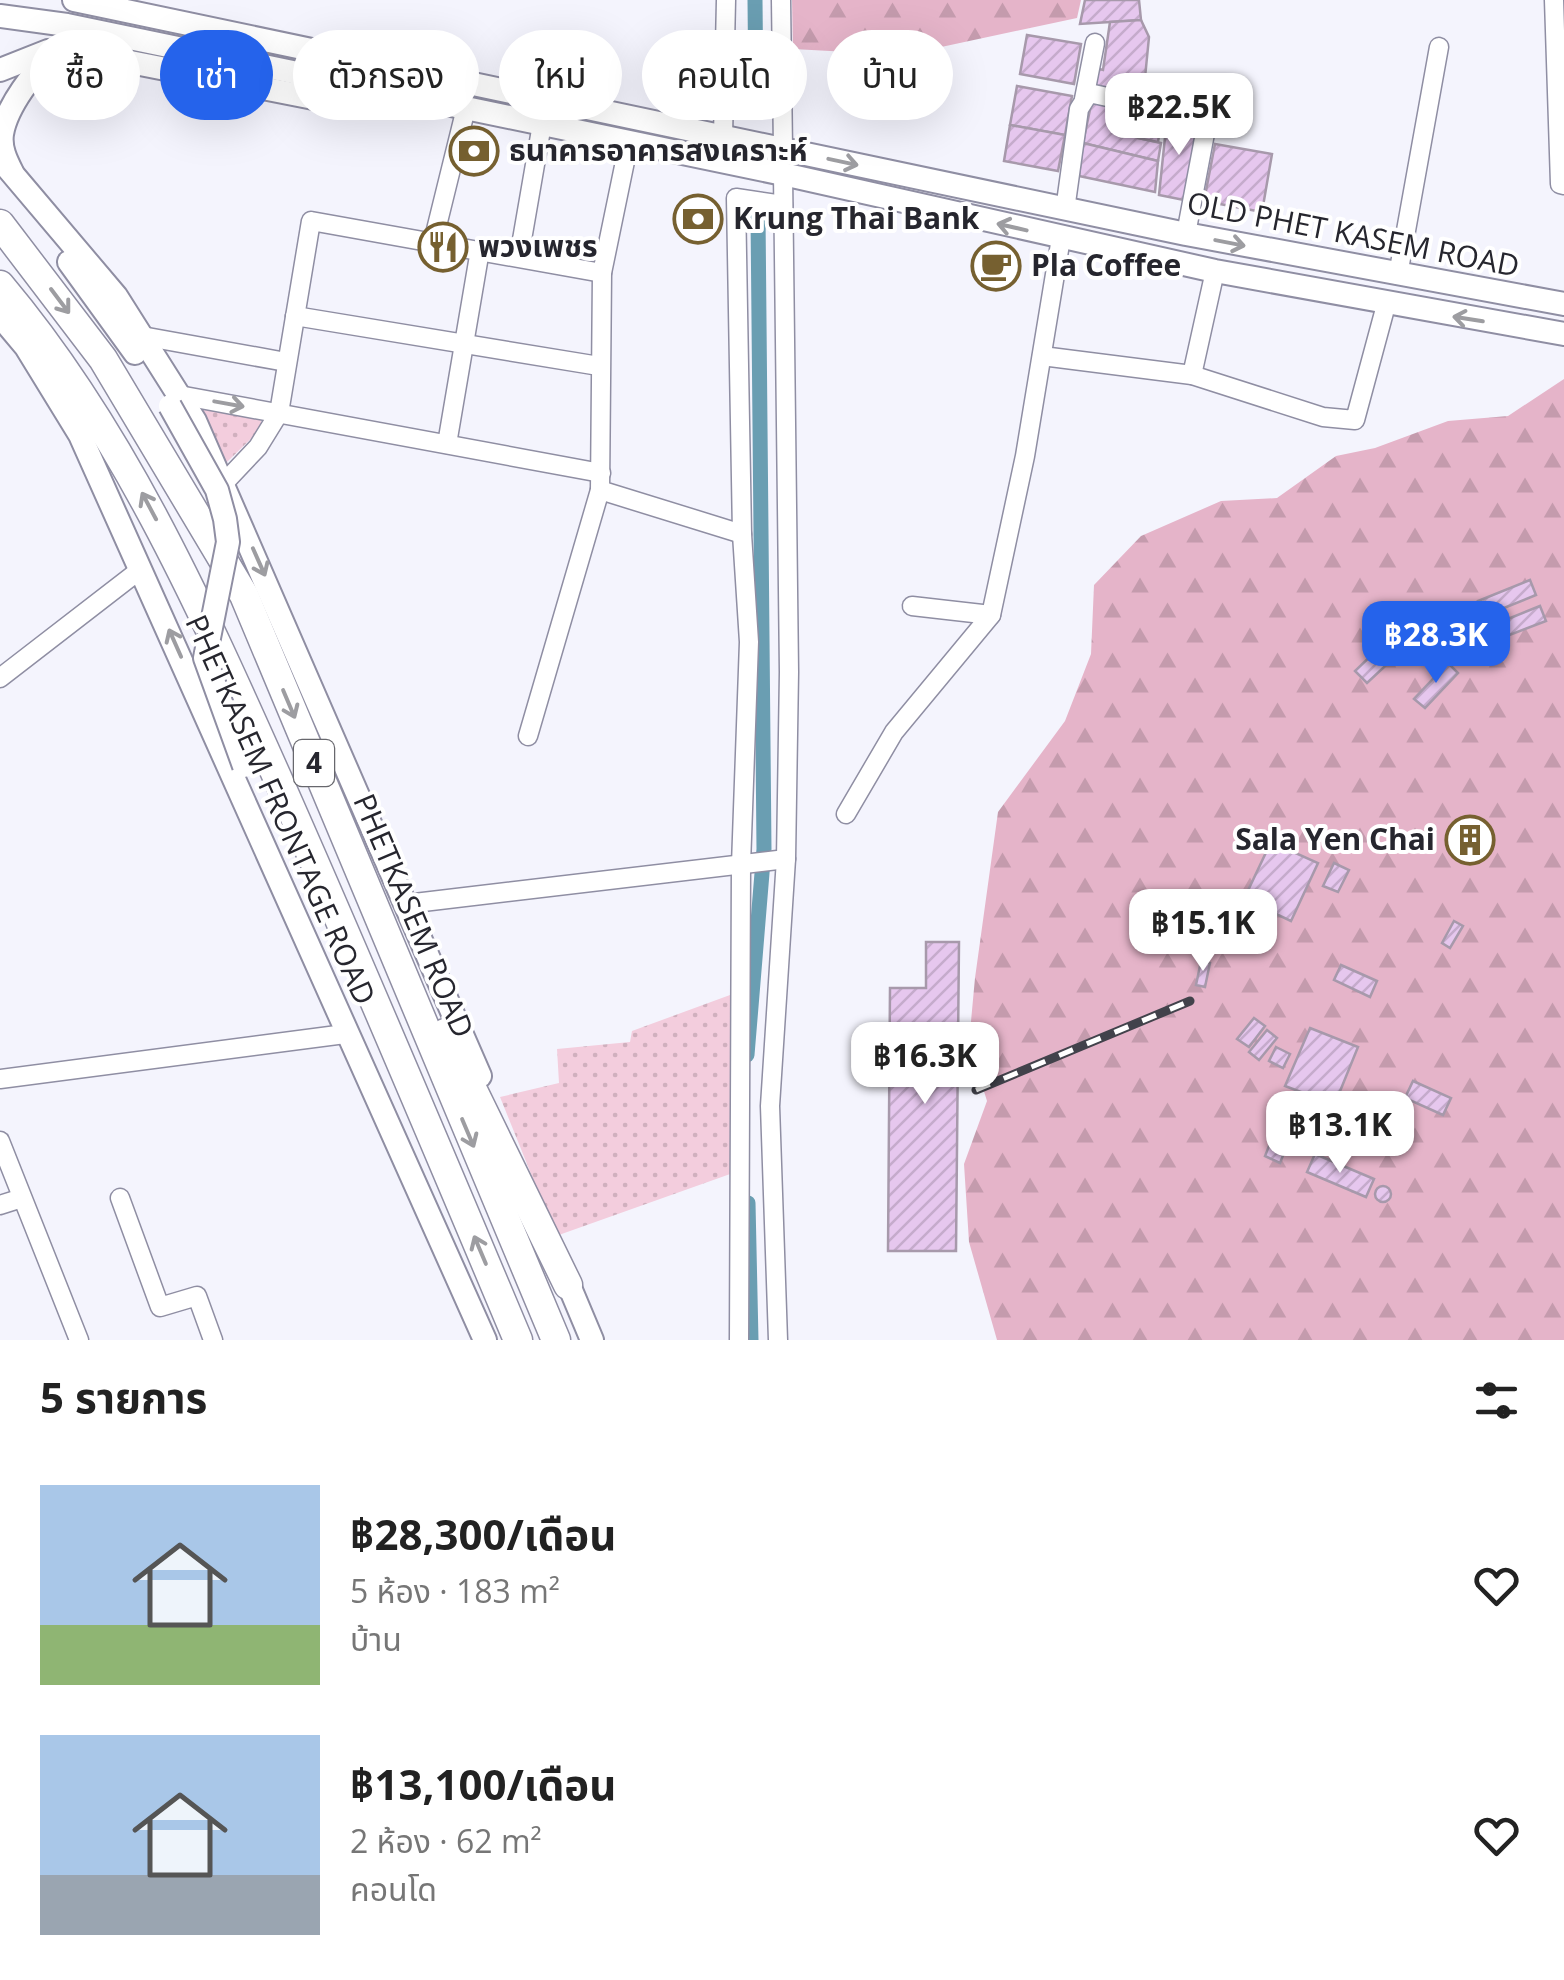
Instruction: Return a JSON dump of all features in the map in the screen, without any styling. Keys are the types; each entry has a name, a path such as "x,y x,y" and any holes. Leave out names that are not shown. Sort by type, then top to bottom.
{"highway":[{"name":"PHETKASEM ROAD","path":"0,224 103,359 244,595 556,1340"},
{"name":"4","path":"0,286 42,336 138,486 194,592 326,887 518,1340"},
{"path":"324,785 568,1285"}],"main road":[{"name":"OLD PHET KASEM ROAD","path":"74,0 1065,210 1564,304"},
{"name":"OLD PHET KASEM ROAD","path":"0,16 293,72"},
{"path":"0,70 30,59"},
{"path":"140,64 293,93"},
{"path":"30,83 2,134 4,171 175,400 216,490 228,542 205,658 244,766 426,1202"},
{"name":"OLD PHET KASEM ROAD","path":"479,111 782,174 1215,272 1564,334"},
{"name":"4","path":"4,171 116,296 224,483 592,1340"},
{"name":"PHETKASEM FRONTAGE ROAD","path":"0,316 26,347 80,435 485,1340"}],"street":[{"path":"722,136 726,0"},
{"path":"781,0 783,149"},
{"path":"1554,0 1560,184 1564,185"},
{"path":"1065,210 1096,43"},
{"path":"1398,275 1439,47"},
{"path":"1084,98 1089,93 1204,118 1195,204 1186,234"},
{"path":"433,242 463,120"},
{"path":"519,257 542,124"},
{"path":"528,736 601,482 602,273 629,142"},
{"path":"778,1340 770,1106 789,672 782,174"},
{"path":"739,1340 748,642 742,534 736,198 783,205"},
{"path":"224,483 258,447 279,413 310,221 602,273"},
{"path":"846,814 894,732 991,615 1061,238"},
{"path":"447,444 480,250"},
{"path":"1192,376 1215,272"},
{"path":"1042,356 1192,376 1323,418 1355,420 1386,305"},
{"path":"295,316 599,366"},
{"path":"142,336 286,362"},
{"path":"175,400 279,413 447,444 601,482 742,534"},
{"path":"0,678 141,569"},
{"path":"912,606 991,615"},
{"path":"406,904 781,860"},
{"path":"0,1079 345,1034"},
{"path":"0,1141 80,1340"},
{"path":"0,1205 22,1198"},
{"path":"120,1198 160,1307 197,1296 212,1340"}],"shaded area":[{"path":"201,407 260,419 263,427 226,463"},
{"path":"730,995 733,1173 556,1236 500,1097 559,1083 557,1049 630,1042 632,1031"}],"green space":[{"path":"792,0 1081,0 1077,18 953,45 953,30 827,30 827,51 807,50 807,30 793,30"},
{"path":"1564,379 1564,1340 997,1340 969,1242 964,1164 987,1101 969,1043 975,978 998,812 1065,721 1091,654 1094,585 1141,536 1221,501 1277,498 1336,456 1375,448 1448,421 1508,416"}],"building":[{"path":"1085,0 1139,0 1141,20 1080,24"},
{"path":"1141,20 1149,37 1143,98 1087,87 1096,68 1103,70 1110,22"},
{"path":"1027,35 1081,44 1074,84 1020,74"},
{"path":"1017,86 1072,96 1065,135 1010,125"},
{"path":"1092,100 1138,110 1138,138 1161,143 1158,161 1083,143"},
{"path":"1138,110 1162,116 1158,142 1138,138"},
{"path":"1167,118 1199,121 1189,201 1159,195"},
{"path":"1010,125 1065,135 1058,171 1004,161"},
{"path":"1083,143 1158,161 1155,192 1079,176"},
{"path":"1215,144 1272,154 1262,212 1204,201"},
{"path":"994,253 1006,256 998,285 986,282"},
{"path":"1530,580 1536,595 1484,616 1478,601"},
{"path":"1540,606 1546,621 1494,641 1488,627"},
{"path":"1384,643 1397,655 1367,683 1355,671"},
{"path":"1448,663 1458,673 1425,708 1414,699"},
{"name":"Sala Yen Chai","path":"1456,825 1489,831 1484,855 1451,849"},
{"path":"1271,842 1318,863 1291,921 1244,899"},
{"path":"1334,863 1349,870 1338,892 1323,886"},
{"path":"1454,921 1463,926 1450,948 1442,943"},
{"path":"926,942 959,942 956,1251 888,1251 890,988 926,988"},
{"path":"1201,961 1210,963 1205,987 1196,985"},
{"path":"1341,965 1377,981 1370,997 1334,980"},
{"path":"1254,1018 1265,1026 1249,1047 1237,1039"},
{"path":"1310,1028 1358,1047 1334,1106 1323,1101 1314,1123 1292,1114 1301,1092 1285,1086"},
{"path":"1267,1030 1277,1038 1259,1060 1249,1052"},
{"path":"1276,1047 1290,1054 1283,1068 1269,1061"},
{"path":"1413,1081 1451,1098 1443,1115 1405,1098"},
{"path":"1271,1141 1286,1148 1280,1163 1265,1156"},
{"path":"1315,1154 1374,1179 1366,1197 1307,1172"},
{"path":"1383,1186 1391,1194 1383,1202 1375,1194"}],"waterway":[{"path":"755,0 755,30"},
{"path":"747,1055 764,849 758,215"},
{"path":"748,1203 751,1340"}],"railway":[{"path":"976,1090 1190,1001"}],"place":[{"name":"ธนาคารอาคารสงเคราะห์","path":"474,151"},
{"name":"Krung Thai Bank","path":"698,219"},
{"name":"พวงเพชร","path":"443,247"},
{"name":"Pla Coffee","path":"996,266"},
{"name":"Sala Yen Chai","path":"1470,840"}]}
